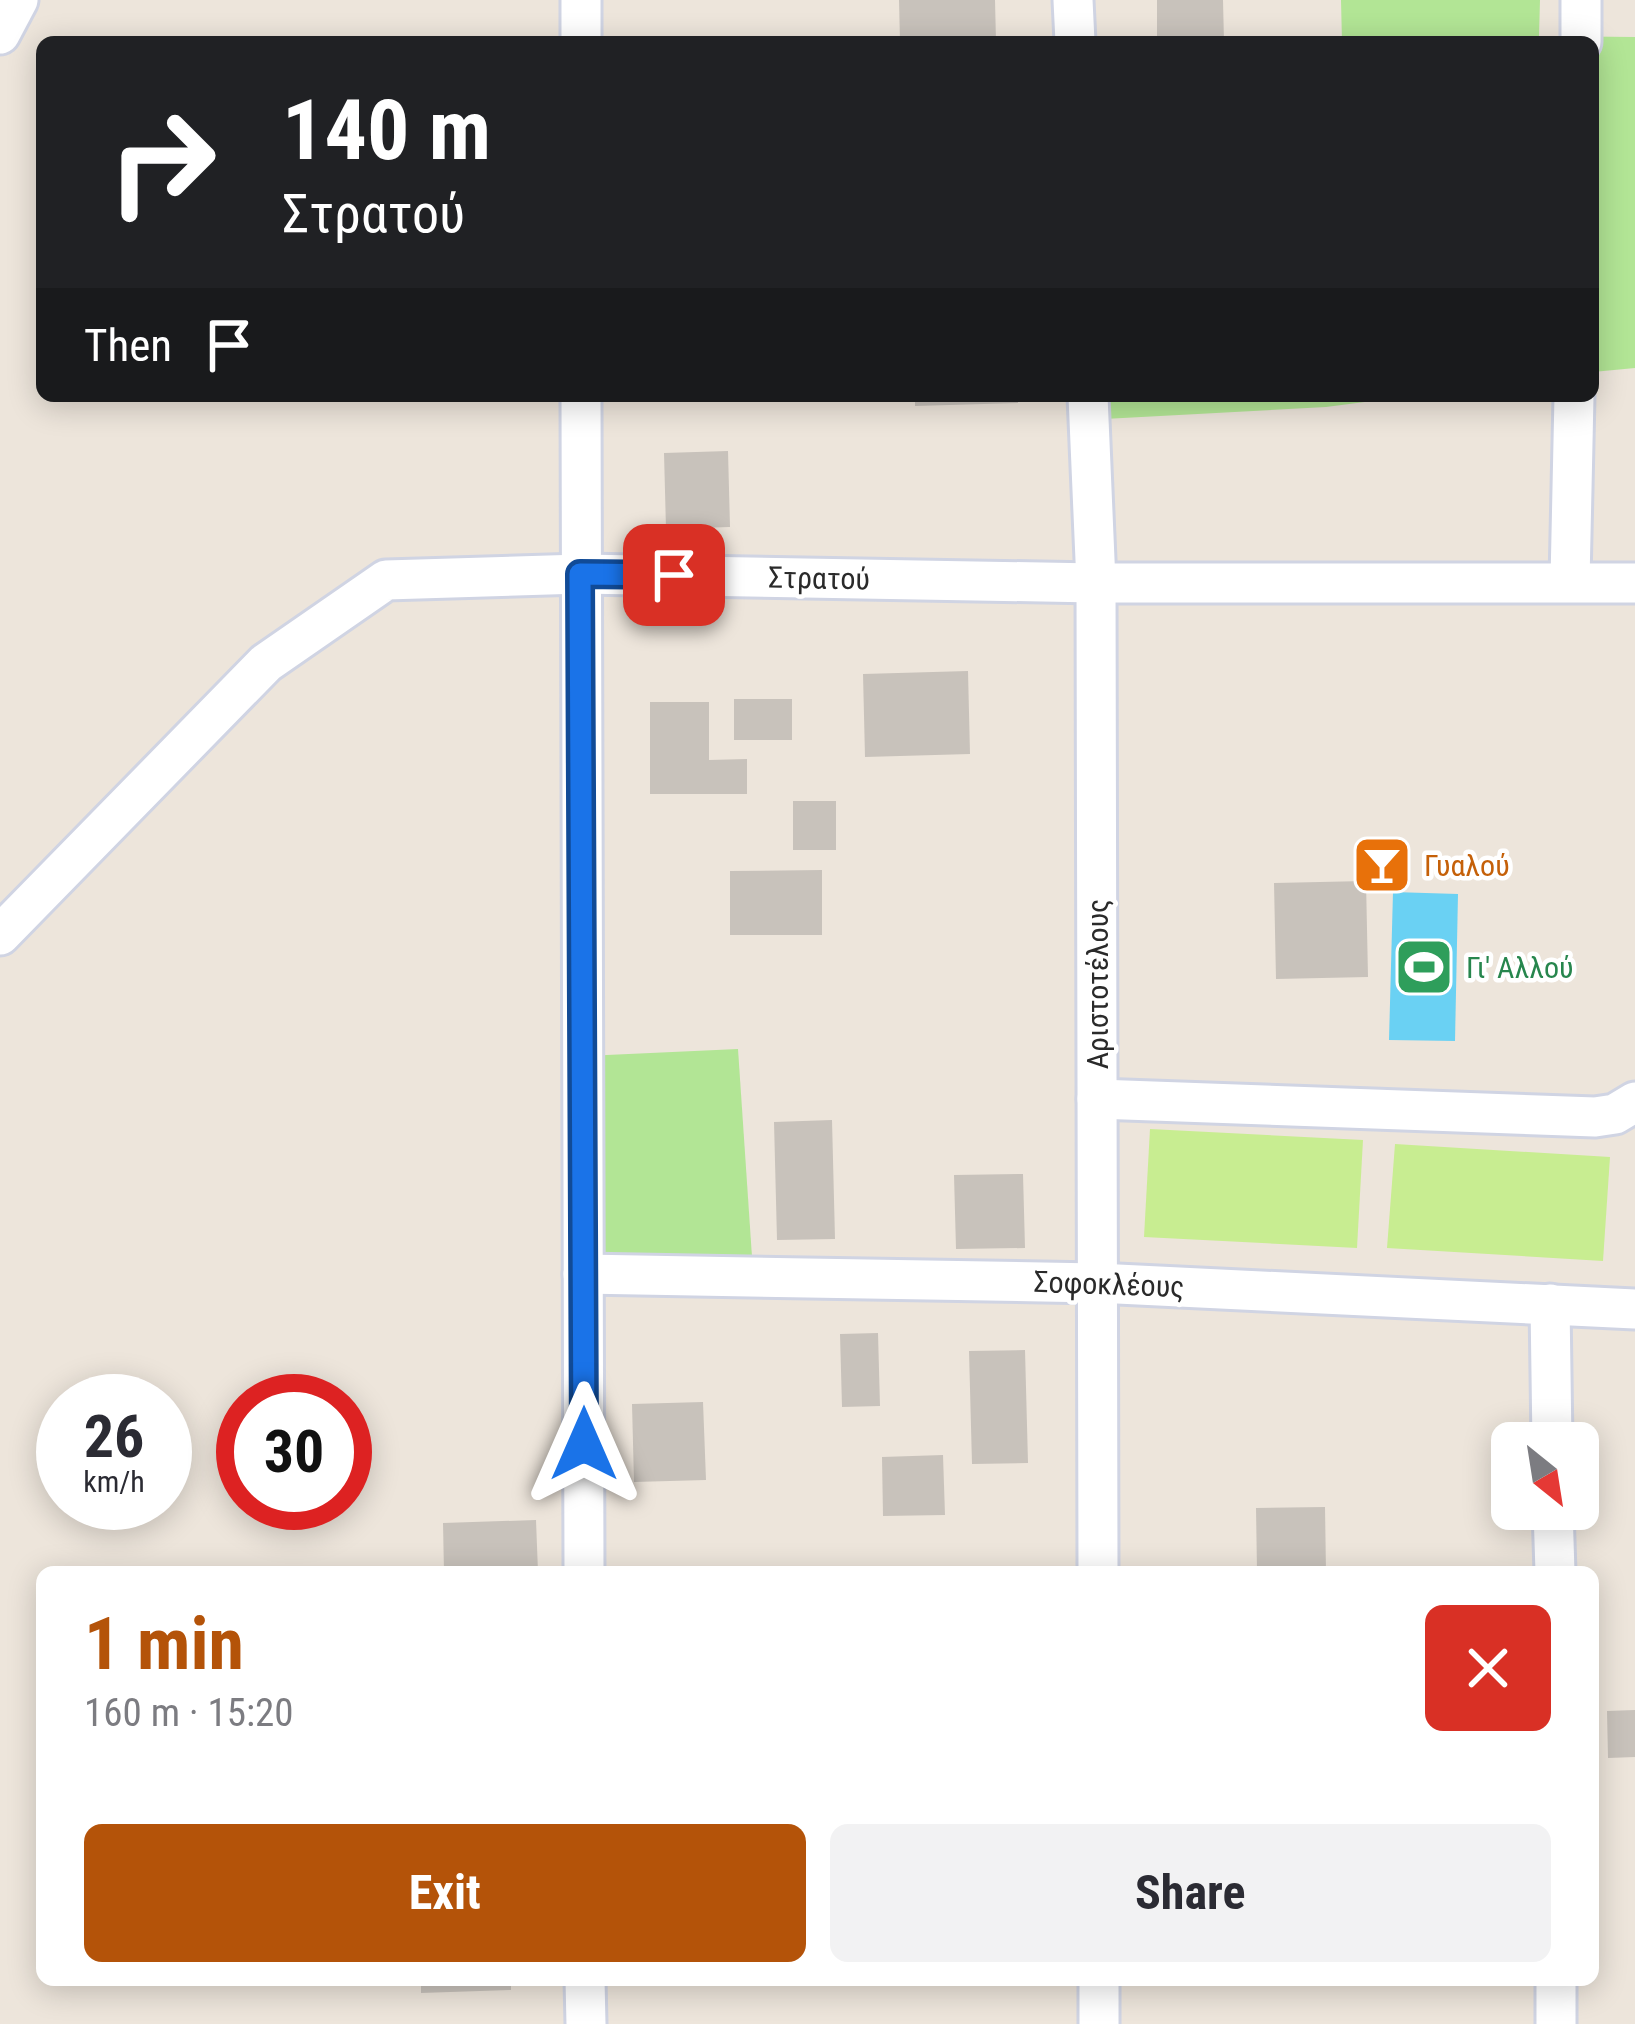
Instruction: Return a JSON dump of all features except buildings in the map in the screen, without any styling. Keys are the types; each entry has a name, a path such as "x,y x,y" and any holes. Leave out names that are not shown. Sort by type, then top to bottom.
{"street":[{"path":"0,34 18,0"},
{"path":"581,0 581,36"},
{"path":"1073,0 1075,36"},
{"path":"1581,0 1581,36"},
{"path":"581,402 584,1566"},
{"name":"Αριστοτέλους","path":"1088,402 1096,583 1098,1566"},
{"path":"1570,581 1574,402"},
{"name":"Στρατού","path":"0,934 266,663 386,580 580,574 1096,583 1635,583"},
{"path":"1097,1100 1595,1117 1615,1114 1635,1102"},
{"name":"Σοφοκλέους","path":"583,1274 1097,1283 1635,1309"},
{"path":"1550,1304 1552,1422"},
{"path":"1554,1530 1555,1566"},
{"path":"585,1986 586,2024"},
{"path":"1099,1986 1099,2024"},
{"path":"1556,1986 1556,2024"}],"green space":[{"path":"1341,0 1540,0 1539,36 1342,36"},
{"path":"1599,37 1635,37 1635,368 1599,371"},
{"path":"1067,402 1365,402 1326,407 1067,421"},
{"path":"738,1049 752,1257 568,1260 563,1057"},
{"path":"1150,1129 1363,1140 1357,1248 1144,1237"},
{"path":"1395,1144 1610,1157 1603,1261 1387,1248"}],"water":[{"name":"Γι' Αλλού","path":"1393,892 1458,894 1455,1041 1389,1040"}],"place":[{"name":"Γυαλού","path":"1382,865"},
{"name":"Γι' Αλλού","path":"1424,967"}],"route":[{"path":"584,1444 580,574 674,575"}]}
